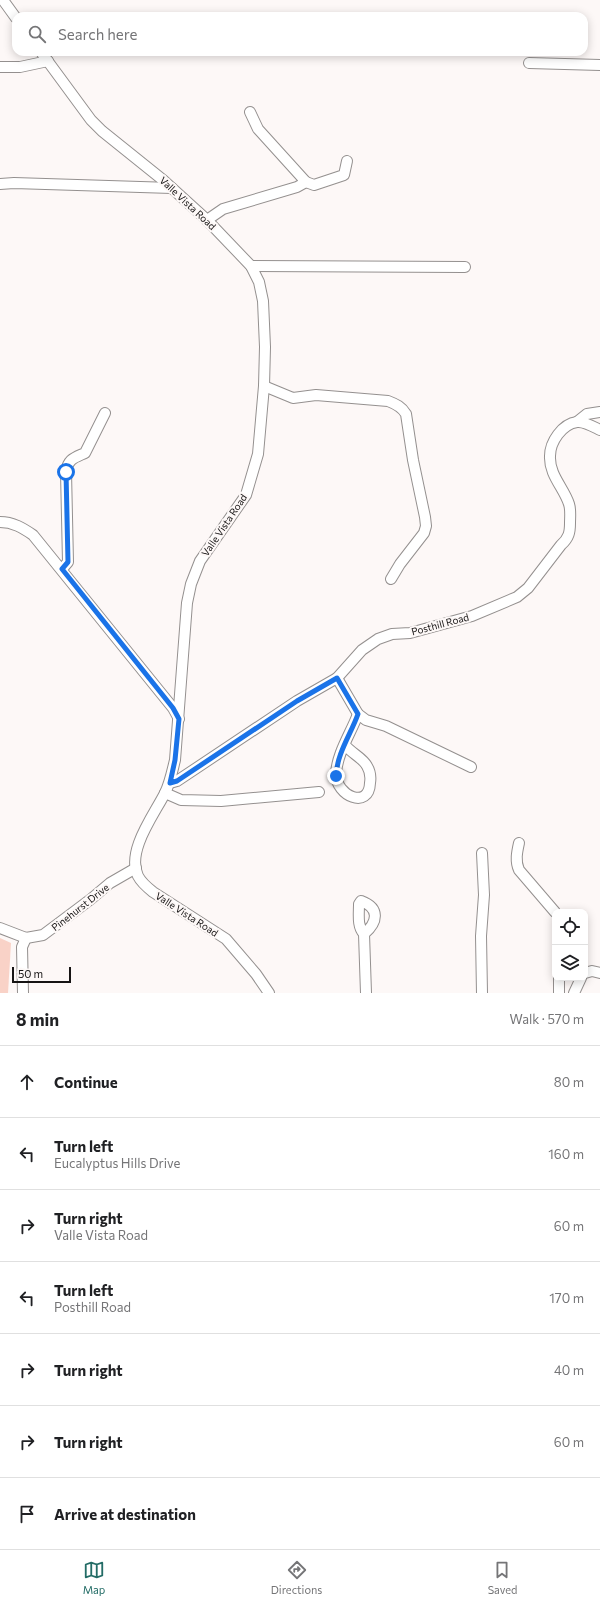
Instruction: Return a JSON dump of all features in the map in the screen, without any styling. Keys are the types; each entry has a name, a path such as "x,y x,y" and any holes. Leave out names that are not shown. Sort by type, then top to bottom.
{"street":[{"path":"3,0 12,12"},
{"name":"Valle Vista Road","path":"44,56 91,120 102,131 172,188 207,220 252,266 259,282 263,301 265,347 264,386 258,454 246,495 200,561 191,584 187,603 175,760 170,783 137,849 135,857 138,877 153,892 226,939 256,974 269,993"},
{"path":"0,67 20,67 48,61"},
{"path":"529,63 600,65"},
{"path":"250,112 258,129 306,182 314,185 344,174 346,161"},
{"path":"207,220 223,208 297,187 306,182"},
{"path":"0,184 14,183 172,188"},
{"path":"252,266 465,266"},
{"path":"264,386 293,398 316,395 388,401 404,410 406,414 413,460 426,516 426,526 422,536 400,564 391,579"},
{"name":"Posthill Road","path":"170,783 177,781 297,701 337,678 362,650 378,639 392,634 410,633 472,616 517,597 528,588 566,540 570,532 570,505 552,470 550,456 554,440 565,428 577,422 587,414 600,412"},
{"path":"62,569 68,562 67,464 73,458 85,453 105,413"},
{"path":"577,422 600,430"},
{"path":"0,522 20,526 33,535 169,703 179,719"},
{"path":"337,678 358,714 366,720 386,726 471,767"},
{"path":"344,745 353,754 363,760 370,773 370,788 368,793 360,798 352,797 342,791 337,781 336,770 344,745 358,714"},
{"path":"165,793 181,800 221,801 319,792"},
{"path":"518,843 516,864 520,873 554,909"},
{"path":"482,853 484,895 481,936 482,993"},
{"name":"Pinehurst Drive","path":"26,938 43,936 110,883 136,868"},
{"path":"0,928 26,938 22,947 22,993"},
{"path":"364,934 366,993"},
{"path":"588,972 600,973"},
{"path":"559,981 559,993"},
{"path":"574,993 580,981"}],"shaded area":[{"path":"0,938 11,943 8,993 0,993"}],"route":[{"path":"66,472 68,562 62,569 173,708 179,719 175,760 170,783 177,781 297,701 337,678 358,714 338,762 336,776"}]}
